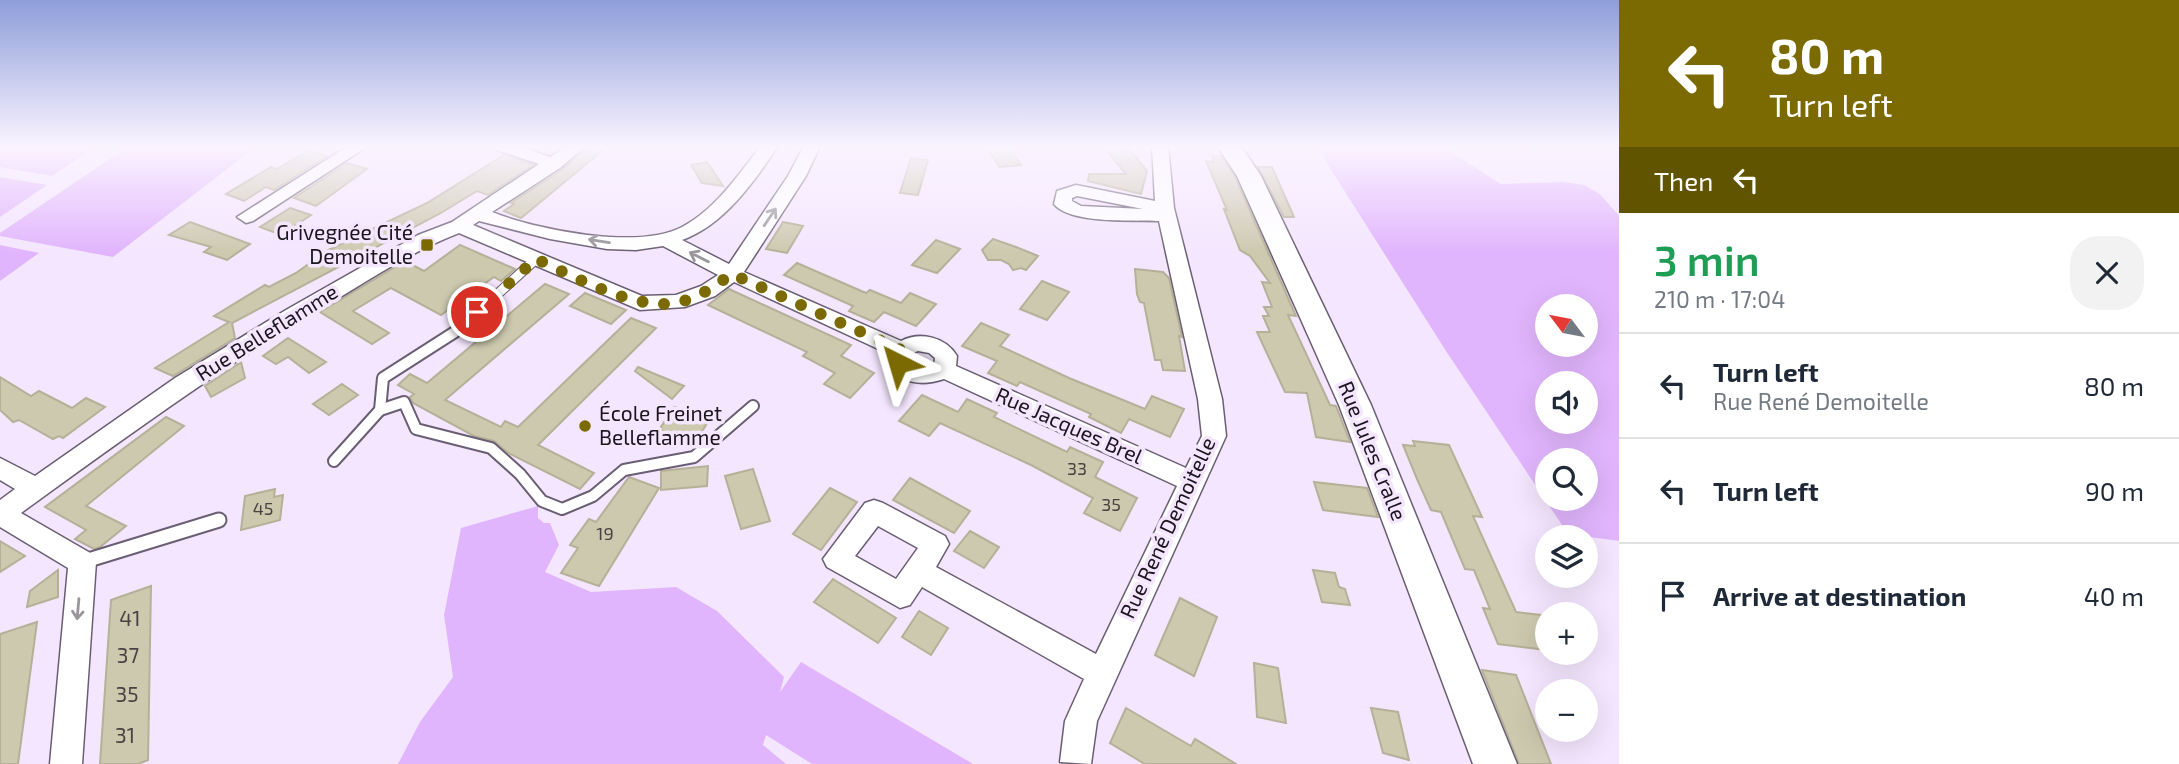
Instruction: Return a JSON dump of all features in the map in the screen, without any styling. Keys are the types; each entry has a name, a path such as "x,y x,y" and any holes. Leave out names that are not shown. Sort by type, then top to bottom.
{"street":[{"path":"246,217 302,182"},
{"name":"Rue Belleflamme","path":"0,514 183,384 293,315 425,239 478,224 491,203 525,182"},
{"path":"478,224 622,245 666,240 710,217 740,182"},
{"path":"478,224 536,259 640,303 678,303 708,291 732,274 793,182"},
{"name":"Rue René Demoitelle","path":"1076,762 1081,721 1214,436 1210,399 1166,212 1163,182"},
{"name":"Rue Jules Cralle","path":"1253,182 1355,405 1495,764"},
{"name":"Rue Jacques Brel","path":"666,240 732,274 901,350 915,343 935,346 946,356 945,369 1193,482"},
{"path":"0,468 36,489"},
{"path":"0,514 82,562 66,764"},
{"path":"917,570 1102,673"}],"lane":[{"path":"380,410 383,378 458,330 536,259"},
{"path":"334,461 380,410 404,402 416,429 491,448 520,474 542,501 562,509 593,496 624,470 694,457 753,406"},
{"path":"82,562 219,520"}],"shaded area":[{"path":"0,182 47,185 0,217"},
{"path":"76,182 211,182 113,257 0,236 0,233"},
{"path":"1339,182 1563,182 1584,185 1600,194 1619,216 1619,541 1598,538 1598,525 1562,525 1553,511 1598,511 1598,448 1535,448 1535,484"},
{"path":"0,245 39,253 0,281"},
{"path":"538,506 538,518 544,523 550,523 559,545 545,572 591,592 676,587 717,611 784,677 780,692 801,662 973,764 812,764 766,735 763,745 786,764 398,764 420,722 453,677 444,615 461,528"}],"building":[{"path":"247,182 287,182 274,190 266,187 244,201 226,194"},
{"path":"319,182 350,182 316,206 294,198"},
{"path":"461,182 508,182 488,195 477,191 441,213 232,323 235,338 173,376 155,368 229,322 214,316 265,285 269,287 296,273 328,250 427,203"},
{"path":"544,182 565,182 521,218 504,211 514,204 511,203"},
{"path":"720,182 723,186 702,183"},
{"path":"904,182 922,182 918,195 900,193"},
{"path":"1091,182 1144,182 1141,194"},
{"path":"1215,182 1237,182 1296,316 1288,315 1330,405 1336,406 1350,442 1316,437 1307,393 1285,392 1257,332 1270,332 1263,316 1269,316 1264,307 1272,307 1262,282 1270,283 1250,256 1240,250 1224,209 1227,210"},
{"path":"1266,182 1278,182 1294,217 1284,217"},
{"path":"290,208 311,215 281,235 260,227"},
{"path":"190,222 250,244 227,260 204,252 211,247 169,235"},
{"path":"783,222 803,226 787,253 766,249"},
{"path":"993,239 1038,256 1026,270 1013,270 1001,260 988,260 982,250"},
{"path":"936,240 960,249 937,273 912,265"},
{"path":"460,245 515,269 501,281 494,277 441,315 391,288 353,311 389,333 372,344 320,312 405,261 424,271"},
{"path":"797,263 866,293 870,290 901,303 910,293 936,304 916,326 884,312 874,322 849,311 853,306 784,275"},
{"path":"1135,269 1163,272 1169,278 1182,337 1179,336 1185,371 1163,370 1161,360 1155,360 1144,303 1140,302 1137,294"},
{"path":"1042,281 1069,292 1047,320 1020,309"},
{"path":"545,284 569,294 445,400 501,427 505,421 518,427 631,318 656,328 538,445 594,473 580,489 508,453 494,441 474,436 413,403 410,397 414,394 398,385 410,374 427,383"},
{"path":"729,289 851,345 841,356 874,373 850,398 824,384 835,373 803,356 807,352 708,305"},
{"path":"585,293 626,310 611,324 570,306"},
{"path":"981,323 1009,335 1000,346 1069,378 1145,409 1152,396 1184,409 1170,437 1129,419 1121,433 1089,417 1091,414 1020,382 1017,386 988,373 997,361 962,346"},
{"path":"288,338 326,362 309,373 288,357 276,364 263,356"},
{"path":"241,362 245,378 211,397 205,386"},
{"path":"638,367 684,386 672,399 635,371"},
{"path":"0,377 31,396 39,391 72,408 86,398 105,407 63,438 59,436 53,439 19,420 13,422 0,410"},
{"path":"342,384 358,395 329,415 313,404"},
{"path":"922,395 958,412 967,399 997,413 994,417 1067,452 1070,447 1103,462 1095,477 1137,498 1120,531 1084,513 1093,498 1031,465 940,423 929,436 899,421"},
{"path":"674,407 711,417 696,441 659,430"},
{"path":"166,417 184,426 86,506 126,526 94,549 75,539 86,530 45,507"},
{"path":"1413,441 1449,445 1482,517 1473,516 1516,612 1535,614 1535,649 1498,644 1483,608 1490,609 1474,570 1465,569 1441,512 1431,510 1403,445 1415,446"},
{"path":"708,466 707,486 661,490 661,471"},
{"path":"753,469 770,521 741,529 725,476"},
{"path":"629,477 659,488 599,586 561,573 578,548 570,545 589,519 596,522"},
{"path":"910,478 970,511 954,533 893,500"},
{"path":"1314,482 1367,488 1378,517 1323,510"},
{"path":"830,488 857,502 821,550 793,534"},
{"path":"275,489 274,497 283,495 280,520 241,530 245,496"},
{"path":"970,531 999,547 984,568 954,551"},
{"path":"0,541 25,556 0,572"},
{"path":"58,570 58,597 27,607 30,591"},
{"path":"1313,570 1335,573 1339,587 1345,589 1350,605 1322,602"},
{"path":"833,579 896,618 878,643 814,602"},
{"path":"151,586 148,760 138,764 100,764 111,600"},
{"path":"1180,598 1217,617 1194,676 1155,655"},
{"path":"919,611 948,628 931,655 902,637"},
{"path":"37,622 18,764 0,764 0,634"},
{"path":"1254,663 1278,668 1286,723 1257,717"},
{"path":"1482,670 1516,675 1535,723 1535,742 1542,742 1551,764 1519,764"},
{"path":"1126,708 1191,746 1195,739 1236,764 1145,764 1110,743"},
{"path":"1371,708 1398,712 1409,760 1383,753"}],"place":[{"name":"Grivegnée Cité Demoitelle","path":"427,245"},
{"name":"École Freinet Belleflamme","path":"585,426"}],"route":[{"path":"477,312 536,259 640,303 678,303 708,291 732,274 901,350 898,363"}]}
